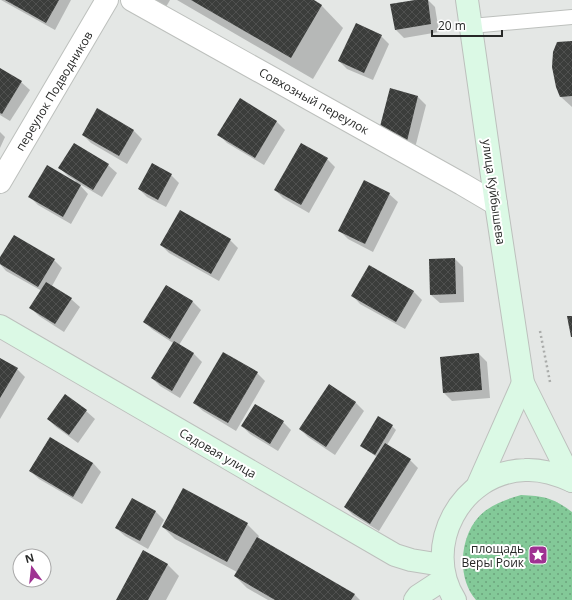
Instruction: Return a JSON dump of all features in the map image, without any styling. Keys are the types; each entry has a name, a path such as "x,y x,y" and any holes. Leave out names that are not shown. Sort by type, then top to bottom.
{"main road":[{"name":"улица Куйбышева","path":"467,0 523,383"},
{"name":"Садовая улица","path":"0,326 395,555 443,572"},
{"path":"523,383 572,481"},
{"path":"477,487 523,383"},
{"path":"454,600 443,572 443,544 447,528 454,512 461,503 477,487 492,478 507,472 524,470 546,472 557,474 572,481"},
{"path":"415,600 443,572"}],"street":[{"name":"переулок Подводников","path":"0,182 107,0"},
{"name":"Совхозный переулок","path":"132,0 496,204"}],"lane":[{"path":"471,26 572,17"}],"path":[{"path":"539,324 550,383"}],"green space":[{"path":"521,495 536,496 554,501 572,512 572,600 476,600 469,590 465,579 463,554 470,530 477,519 489,508 503,501"}],"building":[{"path":"5,0 59,0 46,23"},
{"path":"191,0 314,0 322,5 291,58"},
{"path":"415,0 428,0 431,24 395,30 390,4"},
{"path":"356,23 382,35 364,73 338,61"},
{"path":"572,41 572,96 560,97 556,87 552,67 553,52 557,42"},
{"path":"0,68 22,81 2,114 0,113"},
{"path":"390,88 418,96 407,141 378,134"},
{"path":"240,98 277,121 255,158 217,135"},
{"path":"97,108 134,130 119,156 82,135"},
{"path":"74,143 109,164 93,190 58,168"},
{"path":"301,143 328,158 301,205 274,190"},
{"path":"152,163 172,174 158,200 138,189"},
{"path":"47,165 81,185 63,217 28,197"},
{"path":"364,180 390,193 365,244 338,231"},
{"path":"180,210 231,239 211,274 160,245"},
{"path":"14,235 55,259 38,287 0,264 0,257"},
{"path":"455,258 456,294 430,295 429,259"},
{"path":"369,265 414,291 396,322 351,296"},
{"path":"46,282 72,298 55,324 29,308"},
{"path":"166,285 193,301 170,339 143,322"},
{"path":"567,316 572,316 572,337 571,337"},
{"path":"174,341 194,353 172,391 151,378"},
{"path":"223,352 258,372 228,423 193,403"},
{"path":"479,353 482,390 443,393 440,357"},
{"path":"0,358 18,368 0,398"},
{"path":"329,384 356,402 326,447 299,429"},
{"path":"65,394 87,410 69,435 47,419"},
{"path":"255,404 284,421 270,444 241,426"},
{"path":"378,416 393,425 375,455 360,446"},
{"path":"50,437 93,463 73,497 29,471"},
{"path":"385,443 411,459 370,524 344,507"},
{"path":"183,488 248,523 227,562 162,527"},
{"path":"132,498 156,511 140,541 115,528"},
{"path":"257,537 355,594 351,600 275,600 234,576"},
{"path":"143,550 168,564 148,600 116,600"}],"place":[{"name":"площадь Веры Роик","path":"538,555"}]}
